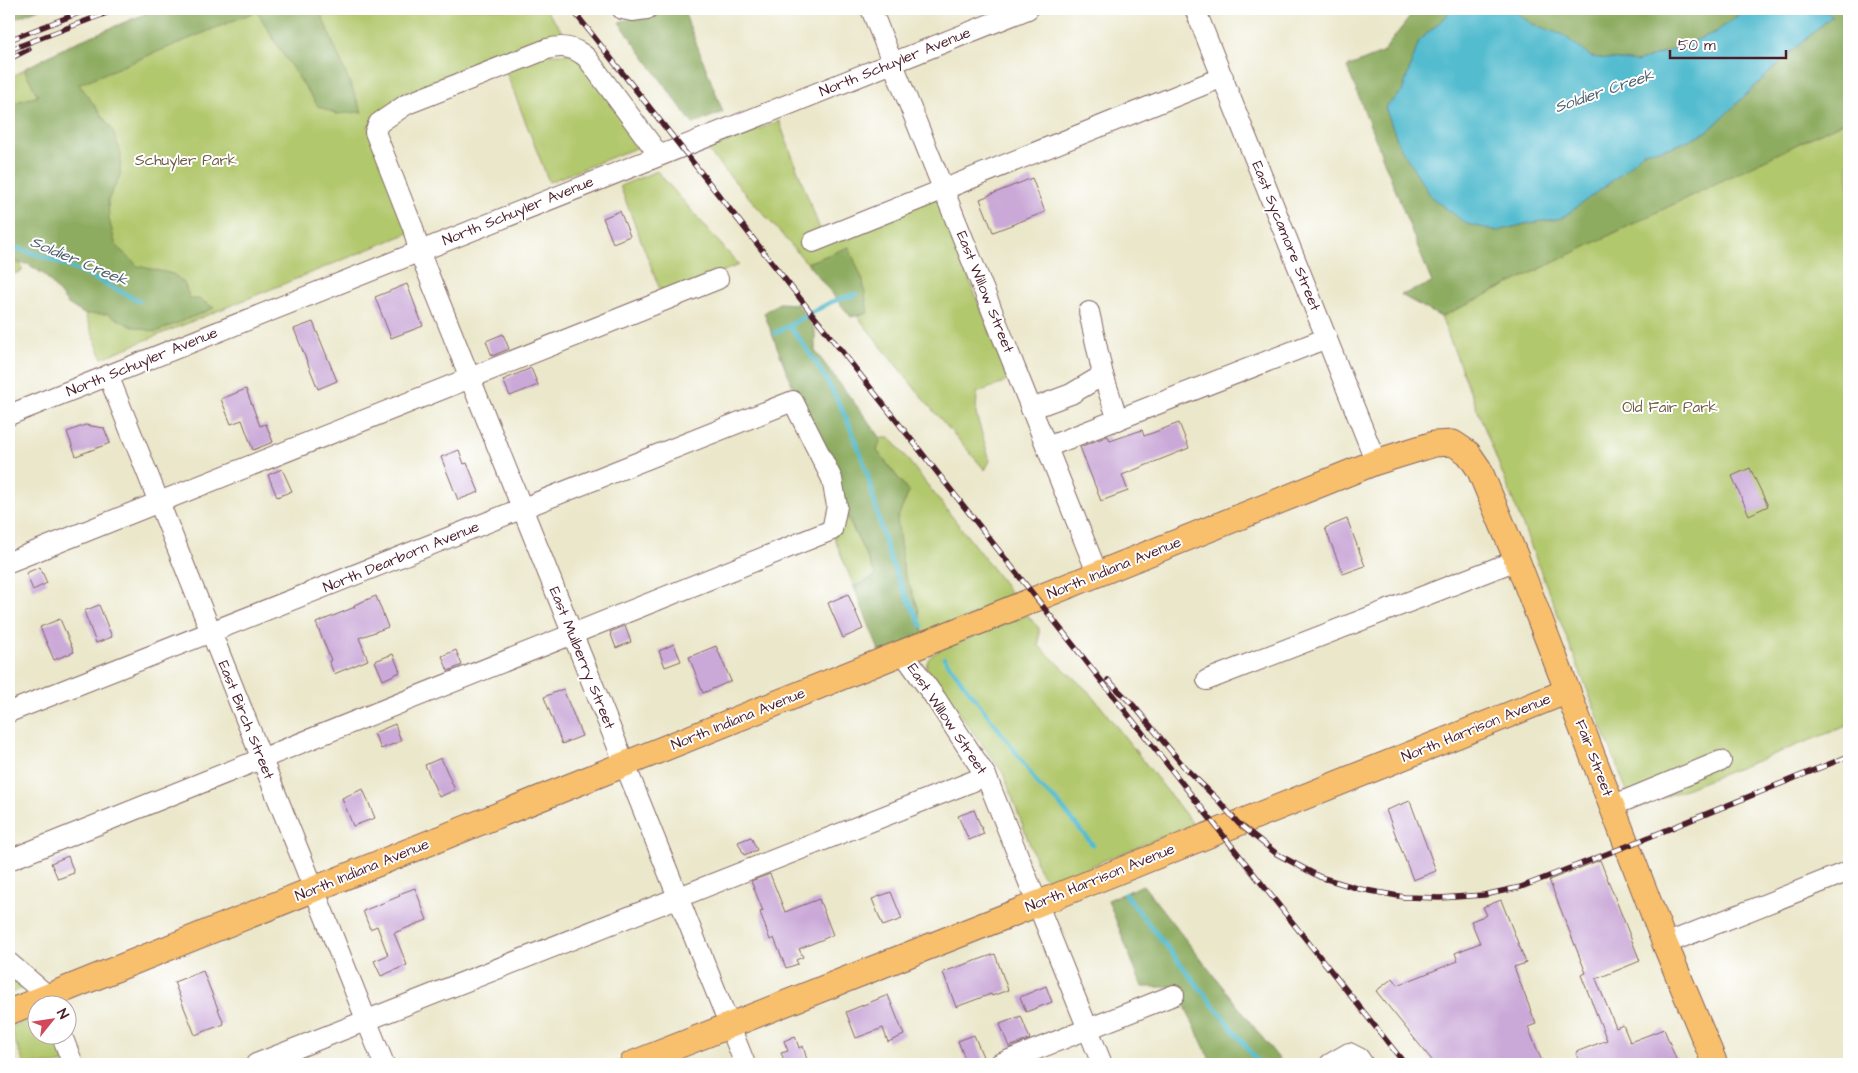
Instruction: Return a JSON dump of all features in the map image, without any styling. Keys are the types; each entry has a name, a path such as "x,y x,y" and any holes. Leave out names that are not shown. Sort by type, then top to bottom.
{"main road":[{"name":"North Indiana Avenue","path":"62,996 314,889 1376,462 1434,444 1453,443 1468,454"},
{"name":"Fair Street","path":"1468,454 1479,469 1517,560 1665,944 1715,1064"},
{"name":"North Harrison Avenue","path":"632,1064 1568,691"},
{"name":"North Indiana Avenue","path":"9,1012 28,1007"}],"street":[{"path":"622,9 632,11 647,9"},
{"name":"East Willow Street","path":"871,9 1098,575"},
{"name":"North Schuyler Avenue","path":"9,415 1028,9"},
{"name":"East Sycamore Street","path":"1195,9 1376,462"},
{"name":"East Mulberry Street","path":"659,156 587,58 578,50 559,46 416,100 393,112 379,123 375,132 413,228 419,251 745,1064"},
{"path":"812,242 1223,77"},
{"path":"9,562 718,279"},
{"path":"1089,312 1103,375 1118,420"},
{"path":"1047,448 1327,338"},
{"name":"East Birch Street","path":"108,375 384,1064"},
{"path":"1031,409 1071,394 1103,375"},
{"name":"North Dearborn Avenue","path":"9,712 792,401 832,479 837,506 832,530 572,634"},
{"path":"1207,680 1517,560"},
{"path":"9,860 572,634"},
{"name":"East Willow Street","path":"903,653 936,699 986,776 1102,1064"},
{"path":"1612,806 1720,761"},
{"path":"256,1064 986,776"},
{"path":"1665,944 1849,872"},
{"path":"9,963 45,996"},
{"path":"999,1064 1174,995"},
{"path":"66,1046 73,1064"},
{"path":"1330,1064 1349,1054 1359,1058 1363,1064"}],"green space":[{"path":"9,9 39,9 9,21"},
{"name":"Schuyler Park","path":"157,9 545,9 570,41 368,126 411,232 102,358 9,120 9,78 70,45"},
{"path":"157,9 319,9 362,112 336,114 318,106 280,50 257,11 79,84 113,131 121,153 120,176 108,200 109,219 116,246 138,266 173,274 184,283 190,299 199,299 214,308 156,332 131,326 108,314 84,314 68,304 45,275 28,264 9,262 9,104 38,96 24,69 70,45"},
{"path":"662,9 683,9 723,112 693,124 619,22"},
{"path":"1416,9 1454,9 1419,41 1402,92 1385,107 1399,145 1497,231 1529,223 1562,218 1620,175 1643,152 1673,147 1708,131 1792,51 1832,16 1822,9 1849,9 1849,119 1441,317 1401,295 1432,283 1347,67 1382,53"},
{"path":"1511,9 1777,9 1741,13 1716,32 1637,62 1591,57 1563,35 1532,24"},
{"path":"543,54 576,54 641,146 549,182 506,72"},
{"name":"Old Fair Park","path":"1849,119 1849,725 1634,809 1441,317"},
{"path":"779,121 821,232 937,198 1009,380 977,393 976,414 990,461 985,470 924,400 857,316 868,313 849,248 807,263 707,150"},
{"path":"657,171 739,265 662,295 620,186"},
{"path":"849,247 863,281 868,313 851,317 807,263"},
{"path":"9,262 21,263 22,271 9,276"},
{"path":"779,303 797,304 815,330 815,351 881,438 877,451 909,492 897,519 904,573 918,607 923,635 880,653 854,587 876,576 817,446 764,313"},
{"path":"881,438 891,438 1006,586 1013,599 923,635 918,607 904,573 897,519 909,492 877,451"},
{"path":"844,511 876,576 854,587 834,537"},
{"path":"1027,615 1039,628 1039,646 1091,694 1193,824 1057,880 1050,880 1044,877 1039,869 1003,773 926,668 929,658 934,653"},
{"path":"1143,885 1283,1064 1212,1064 1176,987 1142,987 1108,900"},
{"path":"9,969 23,988 9,994"},
{"path":"28,1020 28,1046 59,1046 65,1064 24,1064 10,1028"}],"water":[{"path":"1454,9 1511,9 1532,24 1563,35 1591,57 1637,62 1716,32 1741,13 1777,9 1822,9 1832,16 1792,51 1708,131 1673,147 1643,152 1620,175 1562,218 1529,223 1497,231 1467,224 1432,198 1399,145 1385,107 1402,92 1419,41"}],"building":[{"path":"1032,178 1045,212 993,232 980,199"},
{"path":"620,211 630,236 613,243 603,218"},
{"path":"407,284 423,326 391,338 375,297"},
{"path":"313,322 337,381 318,389 294,329"},
{"path":"503,334 509,349 492,356 486,341"},
{"path":"531,368 538,385 510,396 503,380"},
{"path":"246,389 260,426 266,424 273,442 253,450 242,420 231,424 221,399"},
{"path":"1179,423 1189,448 1122,475 1128,491 1101,501 1080,447 1108,436 1110,441 1142,430 1144,436"},
{"path":"85,425 104,428 110,443 76,456 67,432"},
{"path":"459,450 464,464 467,463 479,492 458,500 441,457"},
{"path":"1750,468 1768,506 1749,515 1732,476"},
{"path":"282,469 292,491 277,497 268,475"},
{"path":"1347,519 1365,566 1343,574 1325,528"},
{"path":"40,567 47,583 33,590 26,573"},
{"path":"848,594 863,629 843,638 828,603"},
{"path":"376,596 388,627 359,638 368,660 334,674 329,661 331,660 316,623"},
{"path":"99,605 112,637 96,643 84,611"},
{"path":"60,619 74,652 54,660 40,627"},
{"path":"625,626 631,642 616,648 610,632"},
{"path":"674,644 681,661 665,667 659,651"},
{"path":"716,646 731,681 703,693 689,657"},
{"path":"456,650 462,665 448,671 442,656"},
{"path":"393,654 400,672 383,680 375,661"},
{"path":"563,689 582,736 562,744 544,697"},
{"path":"395,724 401,741 381,749 374,733"},
{"path":"441,758 455,790 439,797 425,765"},
{"path":"363,789 375,818 353,826 342,798"},
{"path":"1410,801 1436,871 1413,880 1386,810"},
{"path":"974,810 984,834 969,840 958,816"},
{"path":"751,837 757,850 744,855 738,842"},
{"path":"68,856 74,873 58,879 51,863"},
{"path":"1600,860 1640,961 1596,979 1616,1028 1623,1025 1630,1042 1664,1029 1678,1064 1581,1064 1576,1052 1607,1040 1581,975 1586,973 1549,880"},
{"path":"770,874 785,912 819,899 833,935 799,949 803,957 796,960 798,964 786,968 774,938 770,940 760,912 763,911 751,881"},
{"path":"415,888 427,920 394,933 407,965 381,976 374,961 388,955 377,926 370,929 363,911"},
{"path":"891,892 902,919 883,926 872,899"},
{"path":"1501,900 1526,963 1514,967 1536,1024 1528,1027 1543,1064 1435,1064 1376,991 1393,978 1398,985 1458,961 1455,953 1480,943 1471,921 1487,915 1483,907"},
{"path":"995,954 1008,990 956,1007 943,972"},
{"path":"203,971 224,1024 195,1035 174,982"},
{"path":"1046,986 1052,1002 1026,1012 1020,997"},
{"path":"888,995 904,1035 888,1042 883,1028 856,1038 846,1012"},
{"path":"1021,1016 1030,1039 1009,1047 1000,1024"},
{"path":"974,1035 986,1064 967,1064 958,1041"},
{"path":"795,1036 799,1048 803,1046 807,1060 796,1064 786,1064 781,1053 788,1051 784,1041"}],"waterway":[{"name":"Soldier Creek","path":"9,246 43,256 92,277 139,301"},
{"name":"Soldier Creek","path":"775,333 831,302 856,294"},
{"path":"789,326 814,359 845,415 867,473 890,558 922,626"},
{"path":"944,658 1013,748 1040,787 1056,800 1093,845"},
{"path":"1125,894 1260,1064"}],"railway":[{"path":"9,40 89,9"},
{"path":"9,50 117,9"},
{"path":"572,9 1405,1064"},
{"path":"9,59 29,49"},
{"path":"1108,680 1134,706 1186,769 1217,799 1238,823 1277,854 1320,877 1360,889 1404,897 1440,898 1484,895 1521,887 1849,756"},
{"path":"9,1050 14,1064"}]}
